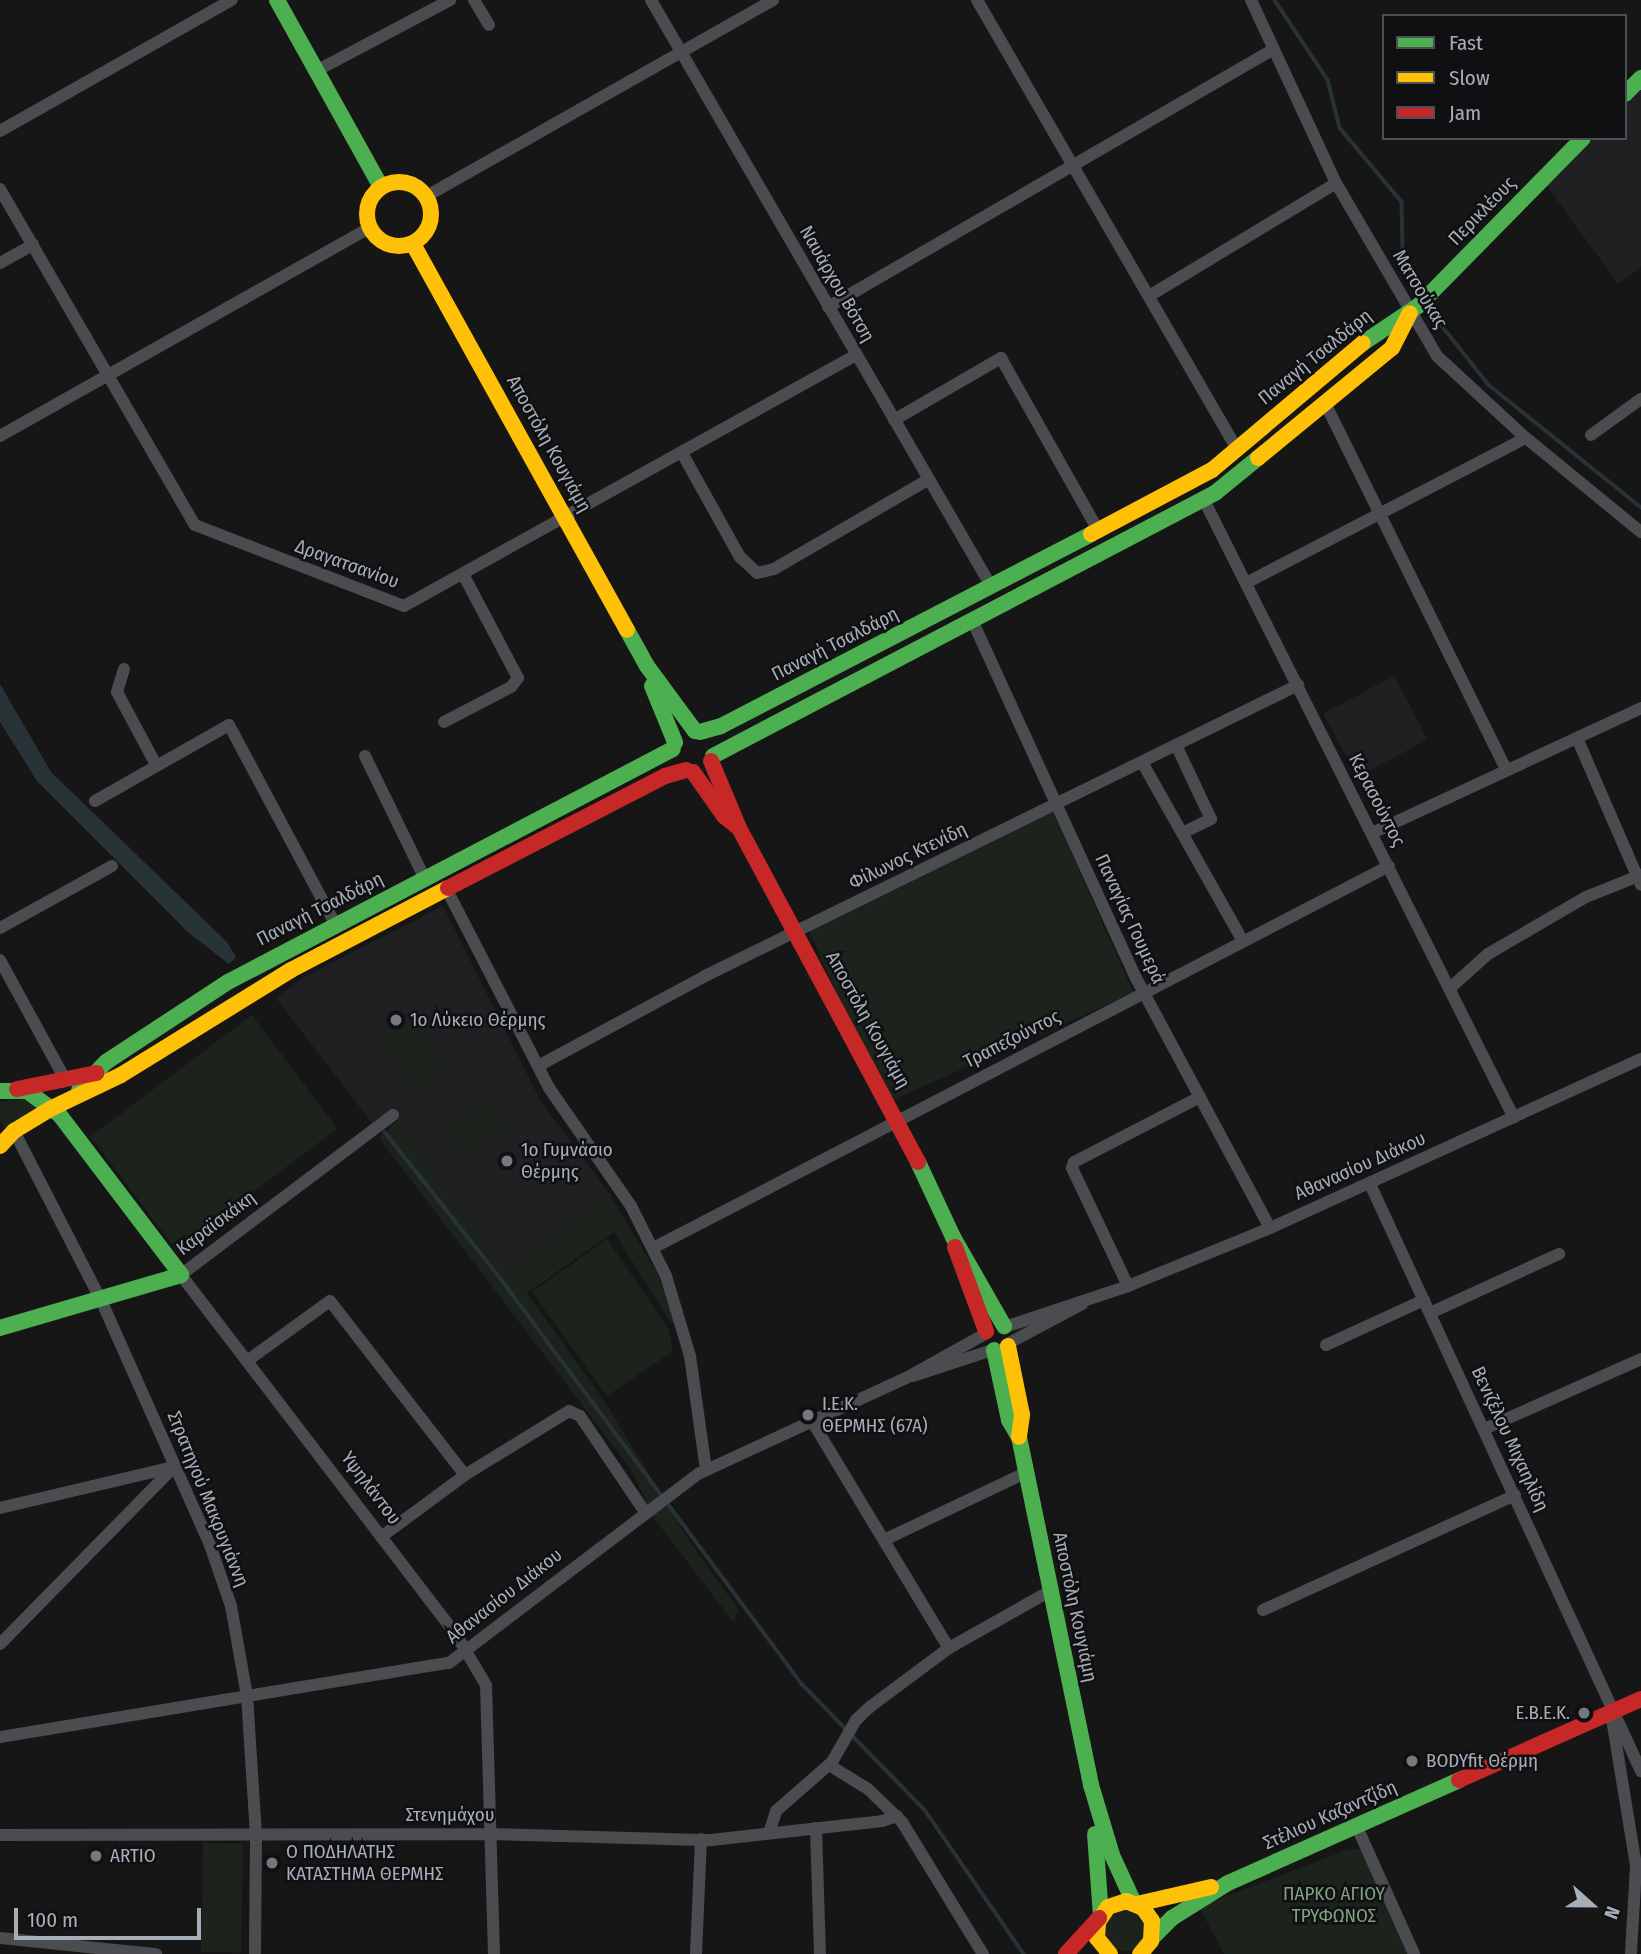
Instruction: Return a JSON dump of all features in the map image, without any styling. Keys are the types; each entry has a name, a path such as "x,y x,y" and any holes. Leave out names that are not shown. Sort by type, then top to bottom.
{"street":[{"path":"0,131 232,0"},
{"path":"277,0 382,187"},
{"path":"316,71 450,0"},
{"path":"474,0 489,25"},
{"name":"Ναυάρχου Βότση","path":"651,0 991,586"},
{"path":"425,197 773,0"},
{"path":"977,0 1237,449"},
{"name":"Ματσούκας","path":"1251,0 1336,183 1414,309 1437,356 1526,438 1641,533"},
{"path":"828,307 1274,49"},
{"path":"1627,92 1641,78"},
{"name":"Περικλέους","path":"1414,309 1581,140"},
{"path":"402,182 425,197 430,222 413,244 393,246 371,228 368,208 382,187 402,182"},
{"path":"1149,296 1336,183"},
{"name":"Δραγατσανίου","path":"0,189 202,530 404,606 464,576 856,355"},
{"path":"0,436 371,228"},
{"name":"Αποστόλη Κουγιάμη","path":"413,244 647,666 697,731"},
{"path":"0,263 33,245"},
{"name":"Παναγή Τσαλδάρη","path":"712,758 1204,500 1391,348 1414,309"},
{"name":"Παναγή Τσαλδάρη","path":"697,731 721,726 1199,478 1378,330 1414,309"},
{"path":"894,420 1001,358 1099,532"},
{"path":"1591,435 1641,399"},
{"path":"1325,403 1506,769"},
{"path":"1246,583 1526,438"},
{"path":"682,453 740,557 757,573 774,569 929,479"},
{"name":"Κερασούντος","path":"1204,500 1514,1118"},
{"path":"444,722 511,687 518,678 464,576"},
{"name":"Παναγίας Γουμερά","path":"972,620 1144,993 1269,1228"},
{"name":"Αποστόλη Κουγιάμη","path":"647,666 674,746"},
{"path":"124,669 117,692 155,763"},
{"name":"Φίλωνος Κτενίδη","path":"538,1066 796,932 1298,685"},
{"path":"1372,833 1641,708"},
{"path":"95,801 155,763 229,724 336,925"},
{"path":"697,731 711,741 712,758 689,771 676,762 674,746 683,733 697,731"},
{"path":"1450,988 1488,954 1586,897 1640,879 1577,738"},
{"path":"1176,745 1212,819 1182,833"},
{"name":"Παναγή Τσαλδάρη","path":"77,1093 96,1073 228,982 674,746"},
{"path":"365,756 425,878"},
{"name":"Αποστόλη Κουγιάμη","path":"712,758 739,828 898,1119 1002,1340 1009,1420 1019,1437 1027,1472 1091,1785 1112,1855 1135,1903 1151,1917 1151,1944"},
{"path":"1142,762 1243,941"},
{"name":"Παναγή Τσαλδάρη","path":"0,1146 14,1131 77,1093 113,1079 262,986 447,890 689,771"},
{"name":"Αποστόλη Κουγιάμη","path":"689,771 724,816 739,828"},
{"path":"0,928 111,866"},
{"name":"Τραπεζούντος","path":"653,1248 1389,866"},
{"path":"447,890 557,1101 631,1206 653,1248 685,1336 702,1472"},
{"path":"0,960 65,1079"},
{"name":"Αθανασίου Διάκου","path":"0,1737 443,1665 647,1510 702,1472 811,1418 1002,1340 1091,1298 1128,1286 1269,1228 1641,1059"},
{"path":"8,1090 96,1073"},
{"path":"8,1090 27,1091 52,1108"},
{"path":"1128,1286 1072,1168 1074,1162 1199,1097"},
{"name":"Υψηλάντου","path":"52,1108 466,1650 486,1685 494,1954"},
{"name":"Καραϊσκάκη","path":"0,1328 181,1275 393,1115"},
{"name":"Στρατηγού Μακρυγιάννη","path":"14,1131 101,1300 210,1545 231,1606 247,1696 256,1835 255,1954"},
{"name":"Βενιζέλου Μιχαηλίδη","path":"1370,1184 1641,1771"},
{"name":"Αποστόλη Κουγιάμη","path":"953,1237 961,1270 986,1332"},
{"path":"1430,1313 1559,1254"},
{"path":"1326,1345 1424,1300"},
{"path":"247,1362 330,1301 465,1475"},
{"path":"986,1332 992,1326 1002,1340"},
{"name":"Αθανασίου Διάκου","path":"906,1378 986,1332"},
{"path":"1484,1429 1641,1359"},
{"path":"381,1537 465,1475 558,1415 575,1412 647,1510"},
{"path":"811,1418 950,1648"},
{"path":"0,1508 174,1467"},
{"path":"0,1644 174,1467"},
{"path":"884,1540 1027,1472"},
{"path":"1263,1610 1515,1495"},
{"path":"769,1833 771,1817 782,1804 830,1763 856,1720 950,1648 1050,1591"},
{"name":"Στέλιου Καζαντζίδη","path":"1140,1954 1172,1918 1228,1883 1641,1699"},
{"name":"Βενιζέλου Μιχαηλίδη","path":"1612,1711 1636,1866 1631,1954"},
{"path":"830,1763 854,1779 897,1816 983,1954"},
{"name":"Αποστόλη Κουγιάμη","path":"1091,1785 1102,1880 1097,1938 1110,1954"},
{"name":"Στενημάχου","path":"0,1835 491,1834 701,1839 882,1821 897,1816"},
{"path":"1357,1827 1413,1954"},
{"path":"816,1828 820,1954"},
{"path":"696,1954 701,1839"},
{"name":"Στέλιου Καζαντζίδη","path":"1100,1917 1115,1903 1135,1903 1228,1883"},
{"path":"1066,1954 1100,1917"},
{"path":"0,1938 156,1954"}],"shaded area":[{"path":"1641,89 1641,267 1618,284 1547,186 1591,140 1627,140 1627,103"},
{"path":"1394,676 1428,740 1357,777 1323,714"},
{"path":"0,684 51,772 227,942 236,957 229,964 189,933 37,781 0,722"},
{"path":"443,906 540,1100 608,1192 508,1272 390,1110 372,1123 276,998 304,977"}],"green space":[{"path":"1053,812 1134,993 886,1103 805,922"},
{"path":"252,1015 337,1128 176,1250 91,1137"},
{"path":"415,1019 446,1072 413,1091 382,1038"},
{"path":"487,1097 509,1123 466,1159 444,1133"},
{"path":"23,1099 40,1108 8,1134 0,1121 0,1102"},
{"path":"398,1120 508,1272 608,1192 656,1271 676,1321 671,1323 614,1232 527,1293 605,1402 690,1542 738,1609 734,1623 654,1518 630,1468 379,1138"},
{"path":"607,1239 668,1328 673,1351 607,1396 532,1292"},
{"path":"203,1843 243,1844 241,1953 201,1952"},
{"name":"ΠΑΡΚΟ ΑΓΙΟΥ ΤΡΥΦΩΝΟΣ","path":"1349,1849 1364,1850 1409,1954 1224,1954 1199,1907"},
{"path":"1125,1909 1140,1915 1146,1930 1140,1945 1125,1951 1110,1945 1104,1930 1110,1915"}],"waterway":[{"path":"1275,0 1328,80 1340,128 1402,202 1403,248 1418,296"},
{"path":"1427,307 1489,385 1641,507"},
{"path":"385,1132 498,1275 802,1684 925,1810 1024,1954"}],"traffic: fast":[{"path":"277,0 381,187"},
{"path":"1627,92 1641,78"},
{"path":"1363,343 1418,306 1581,140"},
{"path":"713,756 1215,493 1258,458"},
{"path":"700,732 721,726 1091,534"},
{"path":"627,630 647,666 695,731"},
{"path":"652,686 675,742"},
{"path":"79,1090 106,1062 228,982 673,749"},
{"path":"0,1091 27,1091 59,1114 181,1275 0,1328"},
{"path":"918,1162 953,1237 1004,1326"},
{"path":"994,1350 1009,1420 1019,1437 1091,1785 1112,1855 1134,1903"},
{"path":"1153,1937 1172,1918 1228,1883 1459,1780"},
{"path":"1095,1834 1101,1915"}],"traffic: slow":[{"path":"399,182 417,188 425,196 431,214 425,232 417,240 399,246 381,240 373,232 367,214 373,196 381,188 399,182"},
{"path":"413,244 627,630"},
{"path":"1258,458 1392,348 1410,313"},
{"path":"1091,534 1212,470 1363,343"},
{"path":"0,1146 14,1131 52,1108 121,1075 291,970 448,888"},
{"path":"1008,1346 1022,1415 1019,1437"},
{"path":"1137,1904 1211,1887"},
{"path":"1110,1954 1097,1938 1098,1922 1108,1907 1126,1901 1143,1908 1152,1921 1151,1941 1140,1954"}],"traffic: jam":[{"path":"711,761 739,828 918,1162"},
{"path":"448,888 665,776 686,770"},
{"path":"693,772 724,816 739,828"},
{"path":"17,1089 96,1073"},
{"path":"955,1247 986,1331"},
{"path":"1459,1780 1641,1699"},
{"path":"1066,1954 1099,1918"}],"place":[{"name":"1ο Λύκειο Θέρμης","path":"396,1020"},
{"name":"1ο Γυμνάσιο Θέρμης","path":"507,1161"},
{"name":"Ι.Ε.Κ. ΘΕΡΜΗΣ (67Α)","path":"808,1415"},
{"name":"Ε.Β.Ε.Κ.","path":"1584,1713"},
{"name":"BODYfit Θέρμη","path":"1412,1761"},
{"name":"ARTIO","path":"96,1856"},
{"name":"Ο ΠΟΔΗΛΑΤΗΣ ΚΑΤΑΣΤΗΜΑ ΘΕΡΜΗΣ","path":"272,1863"}]}
